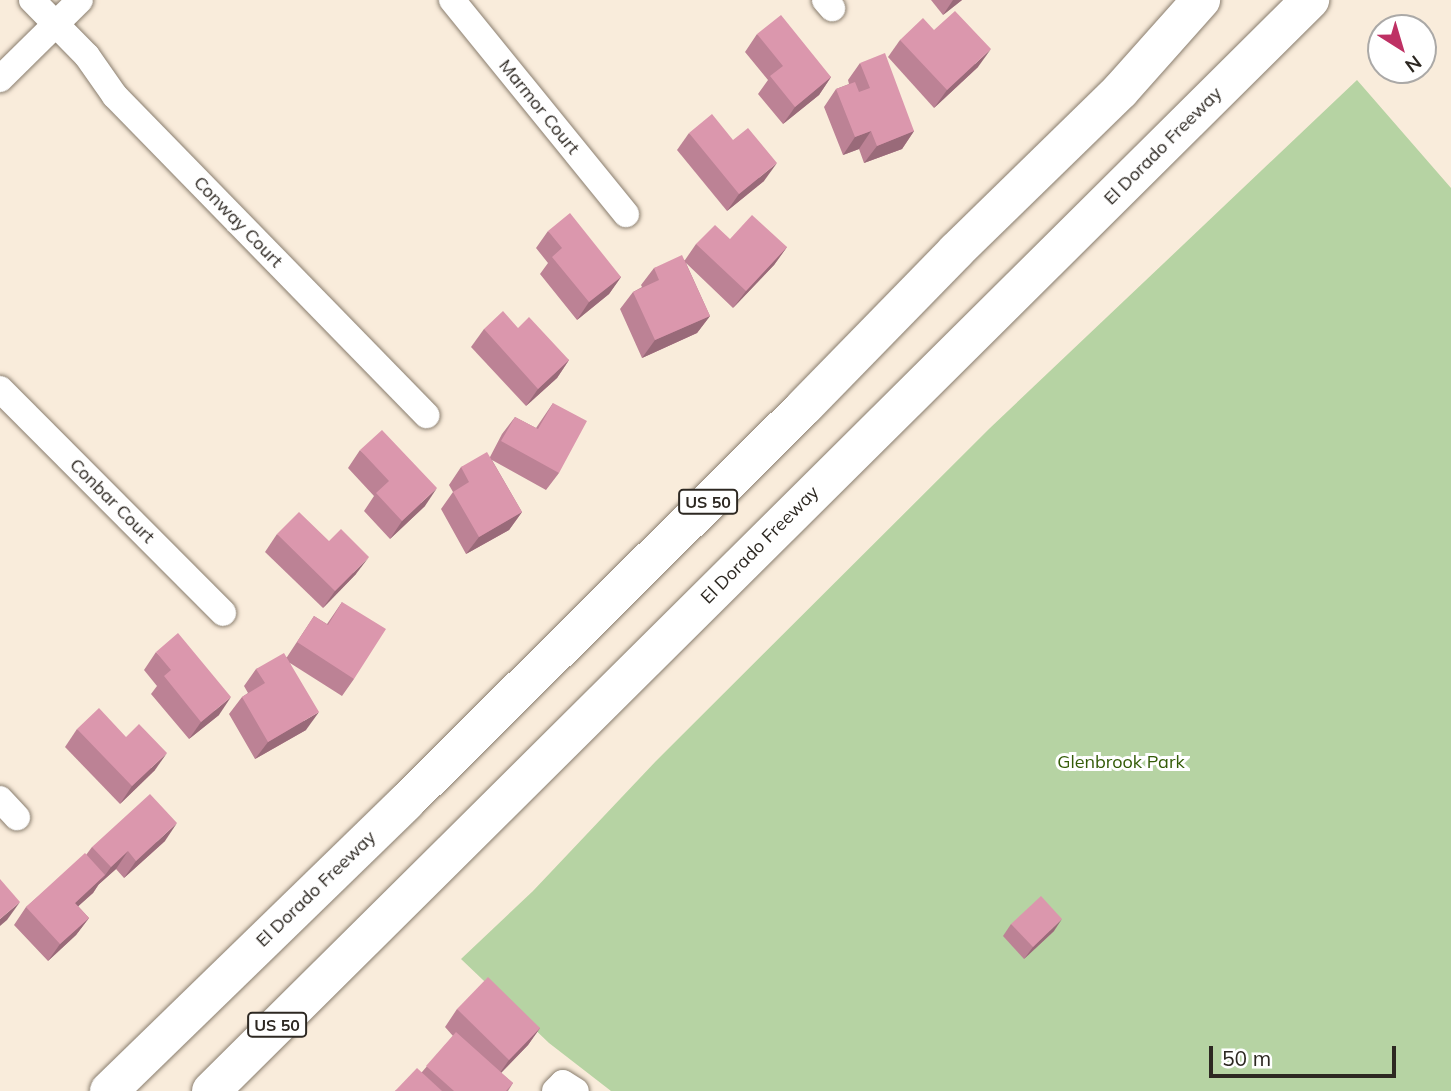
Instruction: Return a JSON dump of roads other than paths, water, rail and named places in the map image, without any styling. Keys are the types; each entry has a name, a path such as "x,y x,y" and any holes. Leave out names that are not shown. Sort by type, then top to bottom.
{"highway":[{"name":"El Dorado Freeway","path":"109,1091 805,407 956,251 1120,92 1201,0"},
{"name":"El Dorado Freeway","path":"211,1091 1310,0"},
{"path":"228,1091 343,960"},
{"path":"78,1091 207,995"}],"street":[{"name":"Conway Court","path":"32,0 87,56 115,96 426,415"},
{"path":"0,79 80,0"},
{"name":"Marmor Court","path":"452,0 626,214"},
{"name":"Conbar Court","path":"0,389 223,613"}],"park label":[{"name":"Glenbrook Park","path":"1121,762"}]}
